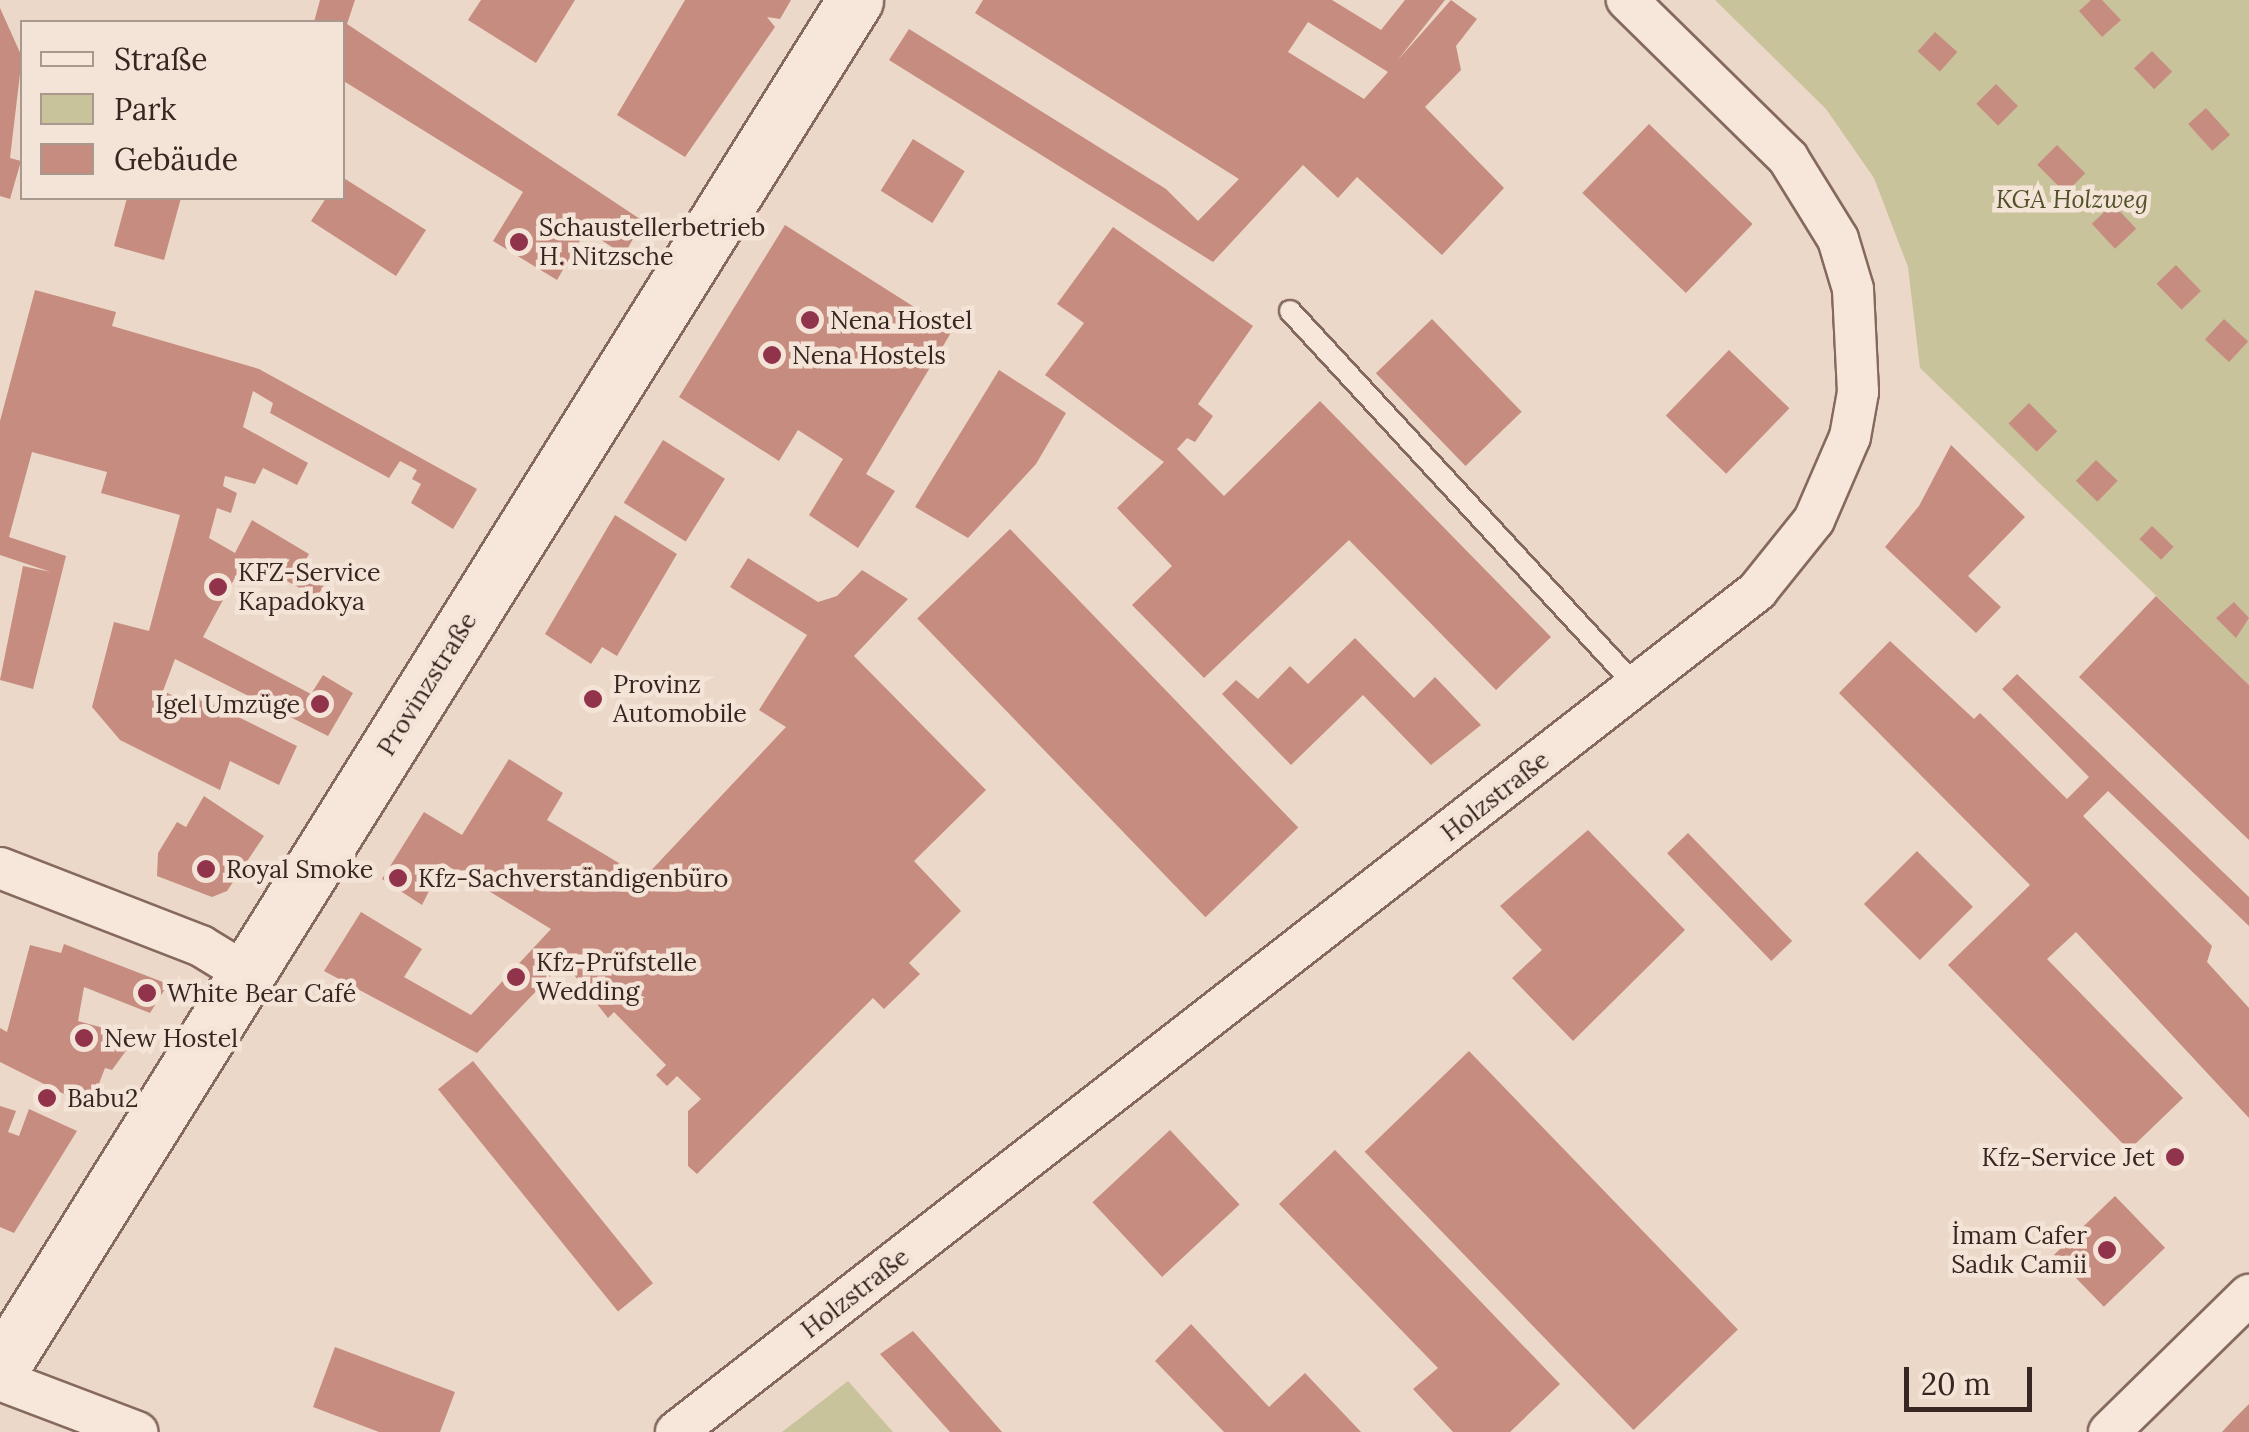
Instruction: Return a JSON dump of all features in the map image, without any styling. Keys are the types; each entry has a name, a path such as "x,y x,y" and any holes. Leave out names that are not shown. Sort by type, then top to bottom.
{"main road":[{"name":"Provinzstraße","path":"0,1368 855,0"}],"street":[{"name":"Holzstraße","path":"676,1432 1757,592 1814,520 1850,437 1858,352 1853,289 1819,199 1788,158 1627,0"},
{"path":"0,868 201,946 246,973"},
{"path":"2109,1432 2249,1295"},
{"path":"0,1380 137,1432"}],"lane":[{"path":"1290,311 1636,686"}],"green space":[{"name":"KGA Holzweg","path":"1715,0 2249,0 2249,685 1920,368 1908,267 1874,178 1826,109"},
{"path":"848,1381 893,1432 782,1432"}],"building":[{"path":"320,0 355,0 347,24 643,221 624,255 586,230 557,280 493,241 523,192 345,82 345,20 315,20"},
{"path":"481,0 575,0 536,63 468,20"},
{"path":"685,0 791,0 780,19 767,17 775,27 685,157 617,115"},
{"path":"983,0 1332,0 1381,30 1405,0 1445,0 1397,61 1451,0 1477,19 1456,46 1461,70 1425,107 1504,188 1442,255 1357,177 1338,198 1303,165 1213,262 889,60 909,29 1166,189 1198,221 1239,179 975,13","holes":["1308,22 1388,72 1364,99 1288,52"]},
{"path":"2091,0 2102,0 2121,20 2102,37 2079,11"},
{"path":"0,8 20,53 10,158 20,161 20,164 10,199 0,196"},
{"path":"1935,32 1957,52 1940,71 1918,51"},
{"path":"2152,51 2172,72 2154,89 2134,68"},
{"path":"1996,84 2018,106 1998,126 1976,104"},
{"path":"2206,108 2230,135 2212,151 2188,124"},
{"path":"1649,124 1753,224 1686,293 1582,193"},
{"path":"913,139 965,171 932,223 881,191"},
{"path":"2057,145 2085,173 2065,193 2037,165"},
{"path":"345,179 426,230 396,276 311,221 325,200 345,200"},
{"path":"126,200 180,200 164,260 114,246"},
{"path":"2113,204 2136,229 2115,249 2092,224"},
{"path":"785,225 952,331 866,474 895,491 858,548 809,515 843,459 798,430 779,461 679,397"},
{"path":"1113,227 1253,326 1198,404 1213,416 1195,442 1187,438 1177,449 1224,496 1320,401 1551,637 1496,690 1349,540 1204,678 1132,605 1172,566 1117,508 1164,462 1045,375 1084,323 1057,304"},
{"path":"2176,265 2201,291 2182,310 2157,284"},
{"path":"35,290 116,312 112,326 259,369 477,489 453,529 411,503 421,484 412,479 417,470 400,461 389,478 270,413 273,403 253,391 243,427 308,463 297,485 263,468 255,484 225,476 223,486 237,493 231,513 217,508 209,538 235,553 252,520 309,554 302,567 327,580 317,597 245,559 203,637 311,694 323,675 353,693 328,736 175,659 163,691 189,703 192,694 297,746 279,785 230,761 220,790 120,740 92,707 114,622 149,631 180,515 101,493 107,472 32,452 9,537 66,556 33,689 0,680 23,566 51,572 0,555 0,421"},
{"path":"1432,319 1522,412 1466,466 1376,373"},
{"path":"2224,319 2248,342 2229,362 2205,339"},
{"path":"1729,350 1789,408 1726,474 1666,415"},
{"path":"999,370 1066,413 1036,464 968,538 915,507"},
{"path":"2029,403 2057,431 2037,452 2008,424"},
{"path":"663,440 725,479 686,541 624,503"},
{"path":"1951,445 2025,517 1968,576 2001,607 1976,633 1885,547 1919,506"},
{"path":"2096,460 2118,481 2097,502 2076,481"},
{"path":"615,515 677,554 617,656 602,647 591,664 545,634"},
{"path":"2152,526 2174,547 2161,560 2139,539"},
{"path":"1010,529 1298,828 1205,917 917,619"},
{"path":"748,558 818,602 837,596 862,570 908,599 854,656 986,790 914,861 961,911 909,963 920,974 884,1009 873,998 697,1174 688,1166 688,1111 701,1099 677,1076 667,1086 656,1075 666,1065 614,1012 608,1018 564,962 477,1053 324,971 361,912 422,949 404,977 471,1015 551,929 443,863 422,905 382,879 424,812 462,835 509,759 563,793 547,820 644,878 786,727 759,710 807,635 730,587"},
{"path":"2156,596 2249,685 2249,840 2079,677"},
{"path":"2234,602 2249,618 2236,638 2216,618"},
{"path":"1355,638 1414,698 1435,677 1481,725 1431,765 1363,695 1291,765 1222,694 1236,680 1258,699 1290,666 1308,684"},
{"path":"1890,641 1974,719 1980,713 2067,799 2089,777 2002,689 2017,674 2249,897 2249,926 2108,791 2083,816 2212,946 2207,962 2249,1008 2249,1118 2076,932 2047,959 2183,1098 2129,1150 1948,965 2030,885 1839,693"},
{"path":"204,796 264,836 227,891 212,897 157,876 158,853 177,822 186,827"},
{"path":"1588,830 1685,930 1573,1041 1512,978 1542,950 1500,906"},
{"path":"1688,833 1792,941 1771,961 1667,853"},
{"path":"1917,851 1973,907 1920,960 1864,904"},
{"path":"64,944 168,984 150,1013 84,987 78,1021 136,1037 112,1070 105,1068 90,1107 0,1062 0,1028 7,1032 30,945 61,953"},
{"path":"1469,1051 1738,1329 1634,1430 1365,1152"},
{"path":"473,1061 653,1283 618,1312 438,1089"},
{"path":"0,1106 16,1111 8,1132 19,1136 29,1109 77,1131 14,1233 0,1227"},
{"path":"1170,1130 1240,1205 1162,1277 1092,1202"},
{"path":"1335,1150 1560,1384 1510,1432 1453,1432 1413,1389 1438,1368 1279,1204"},
{"path":"2115,1196 2165,1248 2104,1307 2054,1255"},
{"path":"1191,1324 1269,1407 1305,1373 1361,1432 1224,1432 1155,1361"},
{"path":"913,1331 1002,1432 950,1432 880,1354"},
{"path":"335,1347 455,1392 440,1432 379,1432 313,1407"},
{"path":"2249,1404 2249,1432 2222,1432 2233,1420"}],"place":[{"name":"Schaustellerbetrieb H. Nitzsche","path":"519,242"},
{"name":"Nena Hostel","path":"810,320"},
{"name":"Nena Hostels","path":"772,355"},
{"name":"KFZ-Service Kapadokya","path":"218,587"},
{"name":"Provinz Automobile","path":"593,699"},
{"name":"Igel Umzüge","path":"320,704"},
{"name":"Royal Smoke","path":"206,869"},
{"name":"Kfz-Sachverständigenbüro","path":"398,878"},
{"name":"Kfz-Prüfstelle Wedding","path":"516,977"},
{"name":"White Bear Café","path":"147,993"},
{"name":"New Hostel","path":"84,1038"},
{"name":"Babu2","path":"47,1098"},
{"name":"Kfz-Service Jet","path":"2175,1157"},
{"name":"İmam Cafer Sadık Camii","path":"2107,1250"}]}
